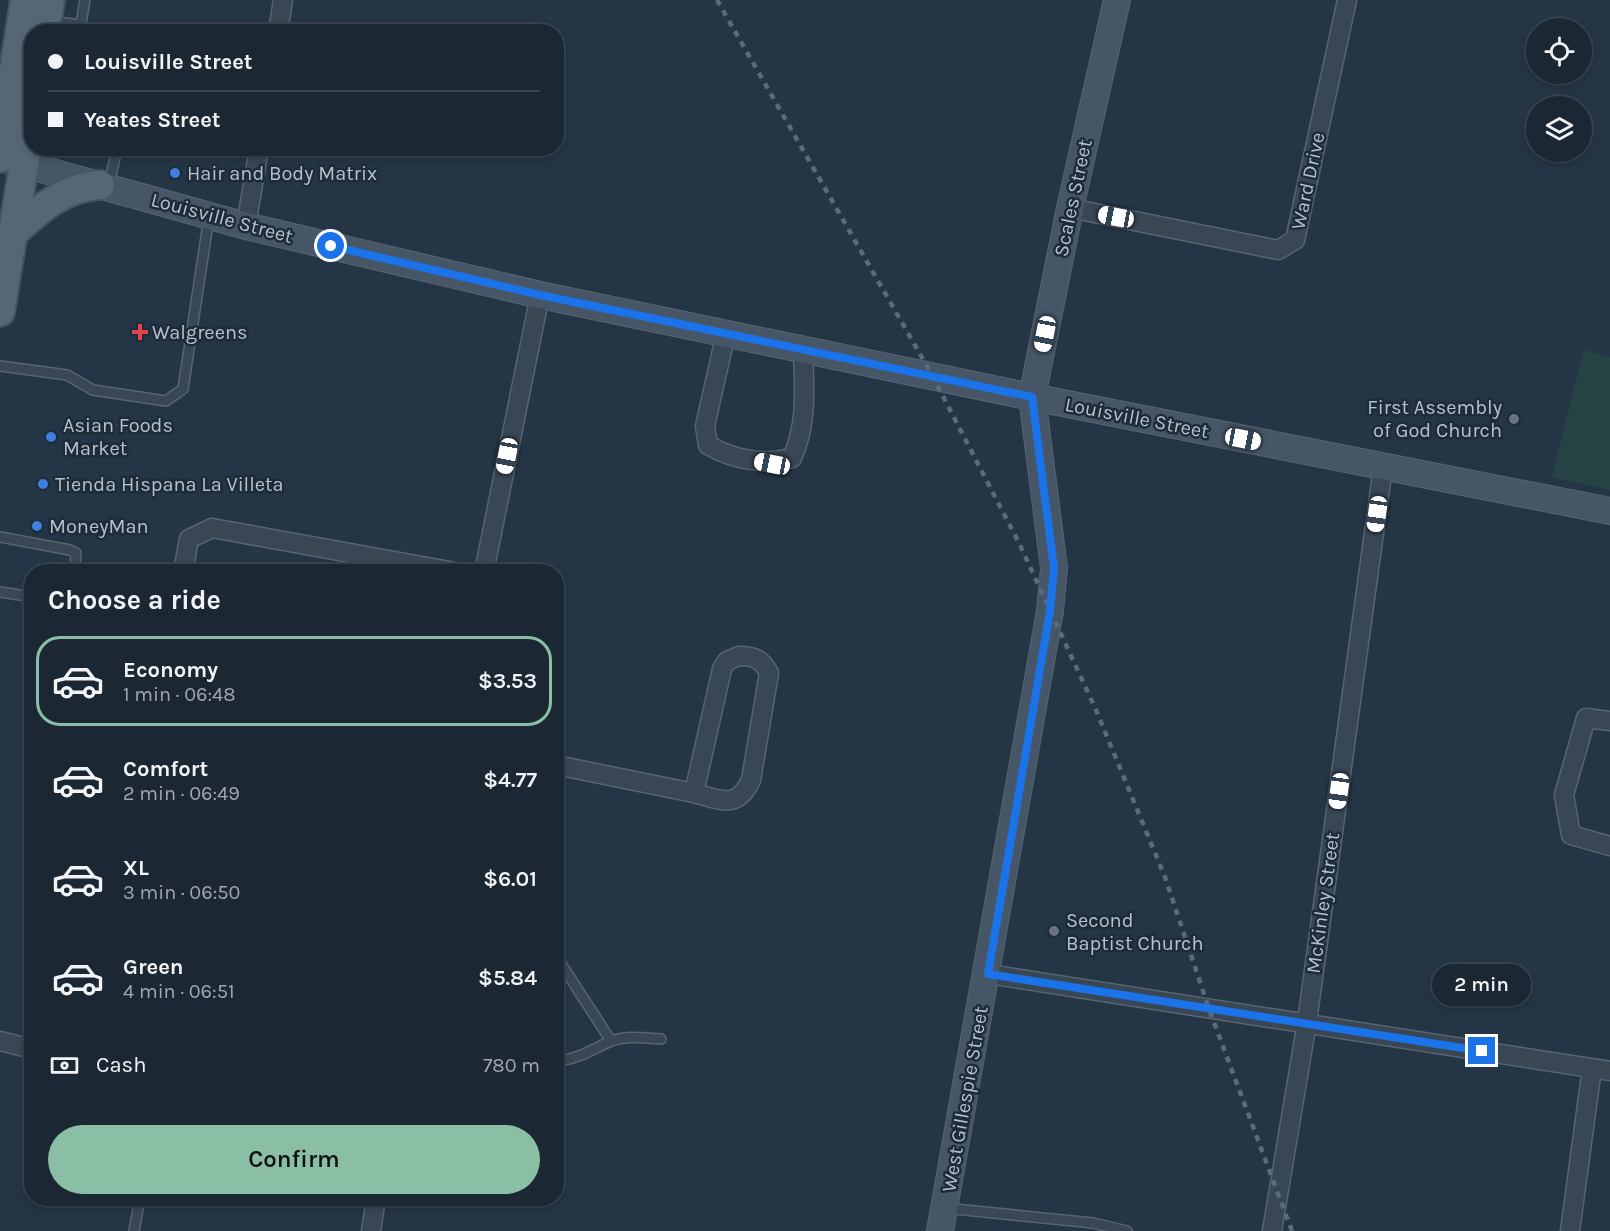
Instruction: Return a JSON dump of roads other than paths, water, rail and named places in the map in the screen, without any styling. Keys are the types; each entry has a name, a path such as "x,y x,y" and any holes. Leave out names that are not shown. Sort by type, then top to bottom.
{"main road":[{"path":"0,312 12,234 6,159 25,0"},
{"path":"6,159 24,129"},
{"path":"12,234 36,213 72,190 104,186"}],"street":[{"path":"279,24 283,0"},
{"name":"Scales Street","path":"1032,397 1070,208 1117,0"},
{"name":"Ward Drive","path":"1070,208 1278,250 1295,240 1347,0"},
{"path":"246,226 258,156"},
{"name":"Louisville Street","path":"6,159 246,226 540,295 1032,397 1610,511"},
{"path":"486,564 540,295"},
{"path":"726,333 705,426 708,445 722,454 772,464 792,458 801,439 804,410 803,349"},
{"name":"West Gillespie Street","path":"943,1219 988,974 1050,611 1054,568 1032,397"},
{"name":"McKinley Street","path":"1272,1231 1307,1022 1383,467"},
{"path":"184,564 189,540 212,528 411,564"},
{"path":"564,767 721,800 735,801 745,793 751,780 769,673 762,661 752,656 739,656 726,660 722,669 694,793"},
{"path":"1610,721 1586,718 1564,795 1571,835 1610,846"},
{"path":"988,974 1307,1022 1601,1070 1570,1231"},
{"path":"0,1041 24,1047"},
{"path":"370,1231 375,1206"}],"lane":[{"path":"81,24 85,0"},
{"path":"47,17 68,24"},
{"path":"104,186 114,156"},
{"path":"0,366 67,375 93,390 166,401 183,389 209,215"},
{"path":"0,537 70,549 76,553 75,564"},
{"path":"0,591 24,596"},
{"path":"564,968 611,1041"},
{"path":"564,1060 586,1056 611,1041 636,1037 661,1039"},
{"path":"134,1231 139,1206"},
{"path":"943,1219 1093,1223 1127,1231"}],"railway":[{"path":"717,0 932,375 1020,545 1096,710 1165,877 1209,1009 1292,1231"}],"place":[{"name":"Hair and Body Matrix","path":"175,173"},
{"name":"Walgreens","path":"140,332"},
{"name":"First Assembly of God Church","path":"1514,419"},
{"name":"Asian Foods Market","path":"51,437"},
{"name":"Tienda Hispana La Villeta","path":"43,484"},
{"name":"MoneyMan","path":"37,526"},
{"name":"Second Baptist Church","path":"1054,931"}]}
